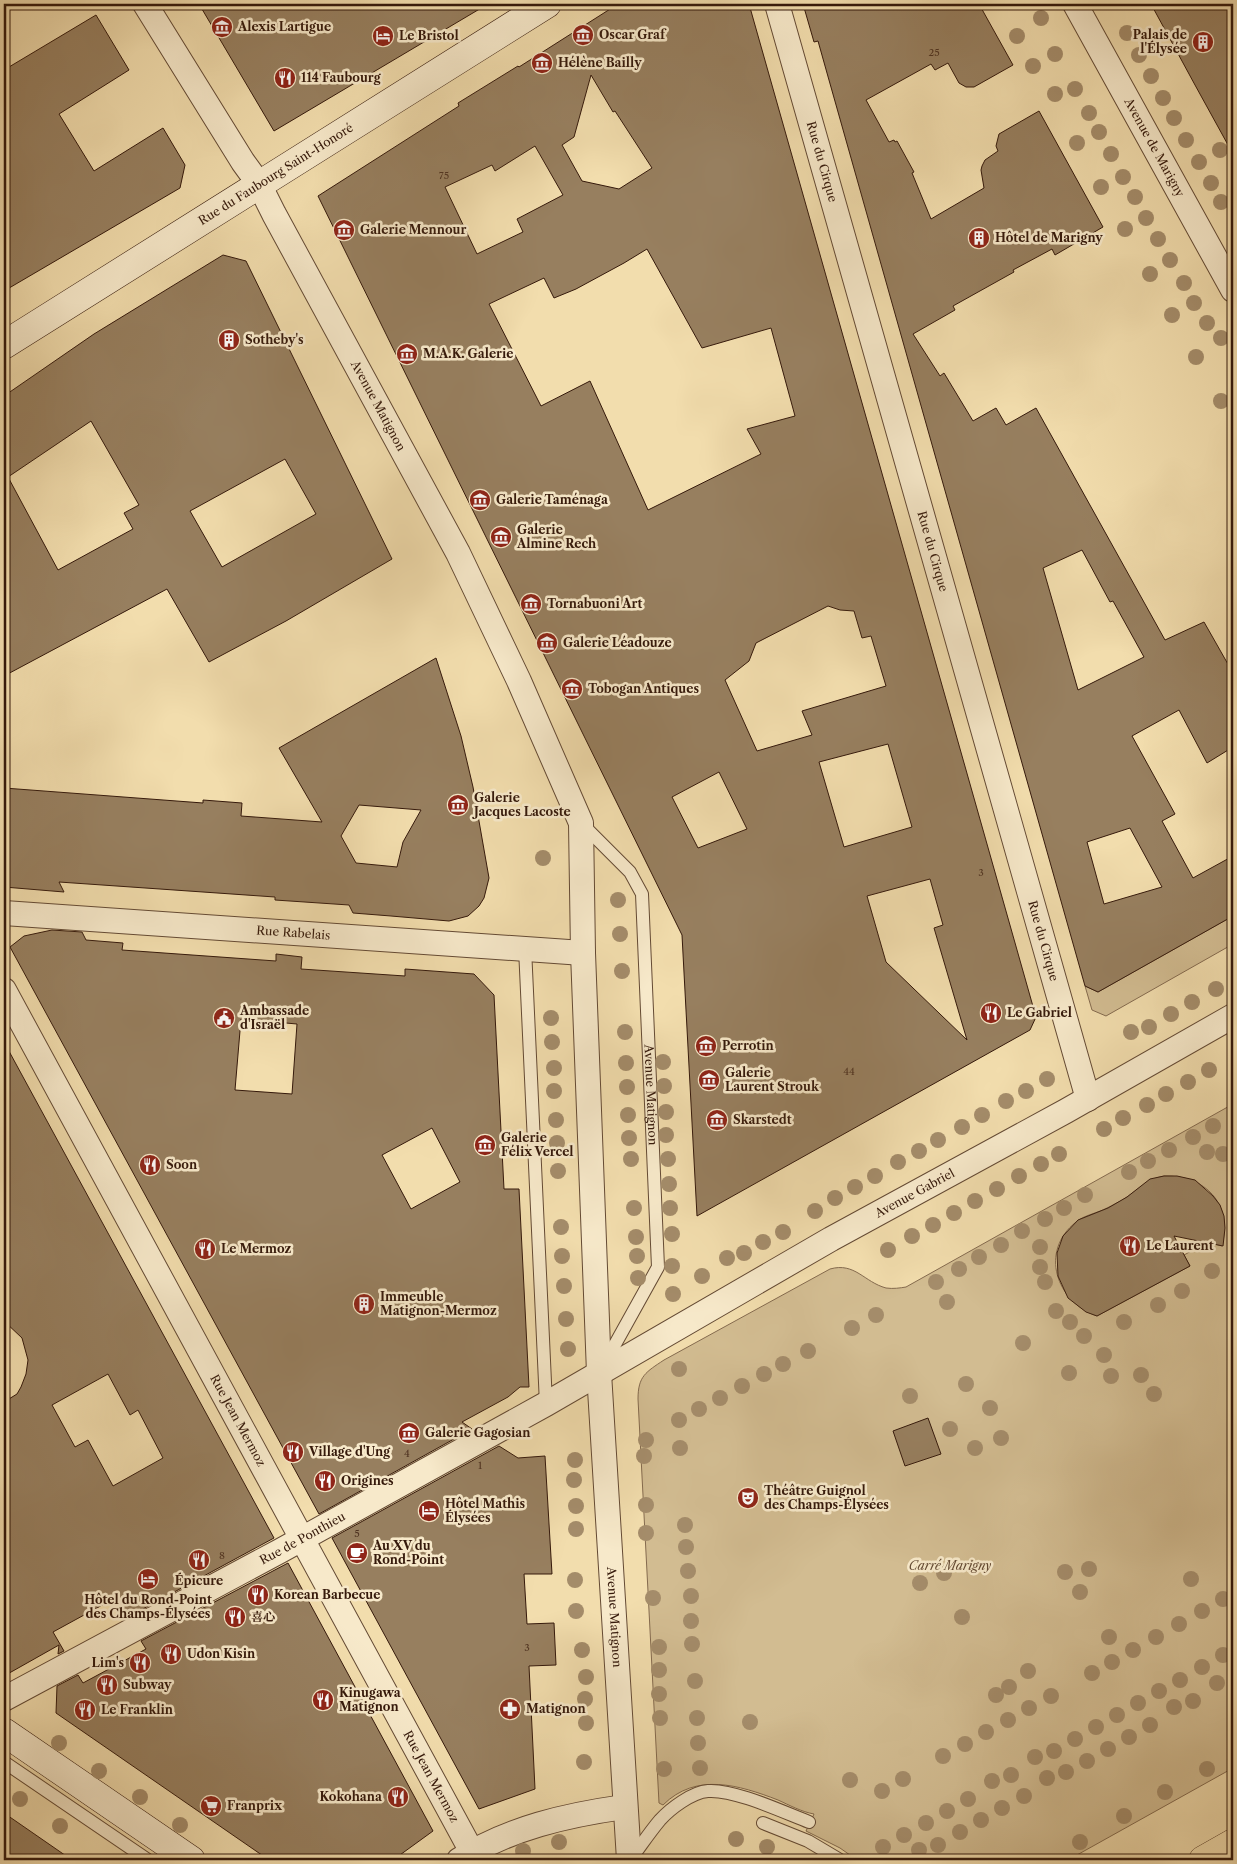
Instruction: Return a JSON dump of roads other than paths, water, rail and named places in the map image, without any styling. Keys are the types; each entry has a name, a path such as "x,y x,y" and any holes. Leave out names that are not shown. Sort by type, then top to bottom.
{"main road":[{"path":"1202,1860 1233,1843"}],"street":[{"name":"Avenue Matignon","path":"146,4 243,162 259,184 458,553 518,681 581,823 599,1373 624,1807 629,1860"},
{"name":"Rue du Faubourg Saint-Honoré","path":"4,345 547,4"},
{"name":"Rue du Cirque","path":"777,4 1088,1099"},
{"name":"Avenue de Marigny","path":"1075,4 1233,290"},
{"name":"Rue Rabelais","path":"4,913 584,953"},
{"name":"Rue Jean Mermoz","path":"4,990 301,1539 465,1856"},
{"name":"Avenue Gabriel","path":"599,1373 830,1239 1088,1099 1233,1016"},
{"name":"Rue de Ponthieu","path":"4,1700 301,1539 599,1373"},
{"path":"4,1732 191,1860"},
{"path":"465,1856 518,1831 581,1813 624,1807"}],"lane":[{"name":"Avenue Matignon","path":"581,823 630,872 642,894 658,1268 599,1373"},
{"path":"525,948 546,1404"},
{"path":"4,1762 148,1860"},
{"path":"629,1860 660,1820 676,1805 706,1791 730,1794 761,1803 809,1822"},
{"path":"763,1823 808,1841 840,1860"}],"place":[{"name":"Alexis Lartigue","path":"222,27"},
{"name":"Oscar Graf","path":"583,35"},
{"name":"Le Bristol","path":"383,36"},
{"name":"Palais de l'Élysée","path":"1203,42"},
{"name":"Hélène Bailly","path":"542,63"},
{"name":"114 Faubourg","path":"285,78"},
{"name":"Galerie Mennour","path":"344,230"},
{"name":"Hôtel de Marigny","path":"979,238"},
{"name":"Sotheby's","path":"229,340"},
{"name":"M.A.K. Galerie","path":"407,354"},
{"name":"Galerie Taménaga","path":"480,500"},
{"name":"Galerie Almine Rech","path":"501,537"},
{"name":"Tornabuoni Art","path":"531,604"},
{"name":"Galerie Léadouze","path":"547,643"},
{"name":"Tobogan Antiques","path":"572,689"},
{"name":"Galerie Jacques Lacoste","path":"458,805"},
{"name":"Le Gabriel","path":"991,1013"},
{"name":"Ambassade d'Israël","path":"224,1018"},
{"name":"Perrotin","path":"706,1046"},
{"name":"Galerie Laurent Strouk","path":"709,1080"},
{"name":"Skarstedt","path":"717,1120"},
{"name":"Galerie Félix Vercel","path":"485,1145"},
{"name":"Soon","path":"150,1165"},
{"name":"Le Laurent","path":"1130,1246"},
{"name":"Le Mermoz","path":"205,1249"},
{"name":"Immeuble Matignon-Mermoz","path":"364,1304"},
{"name":"Galerie Gagosian","path":"409,1433"},
{"name":"Village d'Ung","path":"293,1452"},
{"name":"Origines","path":"325,1481"},
{"name":"Théâtre Guignol des Champs-Élysées","path":"748,1498"},
{"name":"Hôtel Mathis Élysées","path":"429,1511"},
{"name":"Au XV du Rond-Point","path":"357,1553"},
{"name":"Épicure","path":"199,1560"},
{"name":"Hôtel du Rond-Point des Champs-Élysées","path":"148,1579"},
{"name":"Korean Barbecue","path":"258,1595"},
{"name":"喜心","path":"235,1617"},
{"name":"Udon Kisin","path":"171,1654"},
{"name":"Lim's","path":"140,1663"},
{"name":"Subway","path":"107,1685"},
{"name":"Kinugawa Matignon","path":"323,1700"},
{"name":"Matignon","path":"510,1709"},
{"name":"Le Franklin","path":"85,1710"},
{"name":"Kokohana","path":"398,1797"},
{"name":"Franprix","path":"211,1806"}],"park label":[{"name":"Carré Marigny","path":"950,1566"}]}
